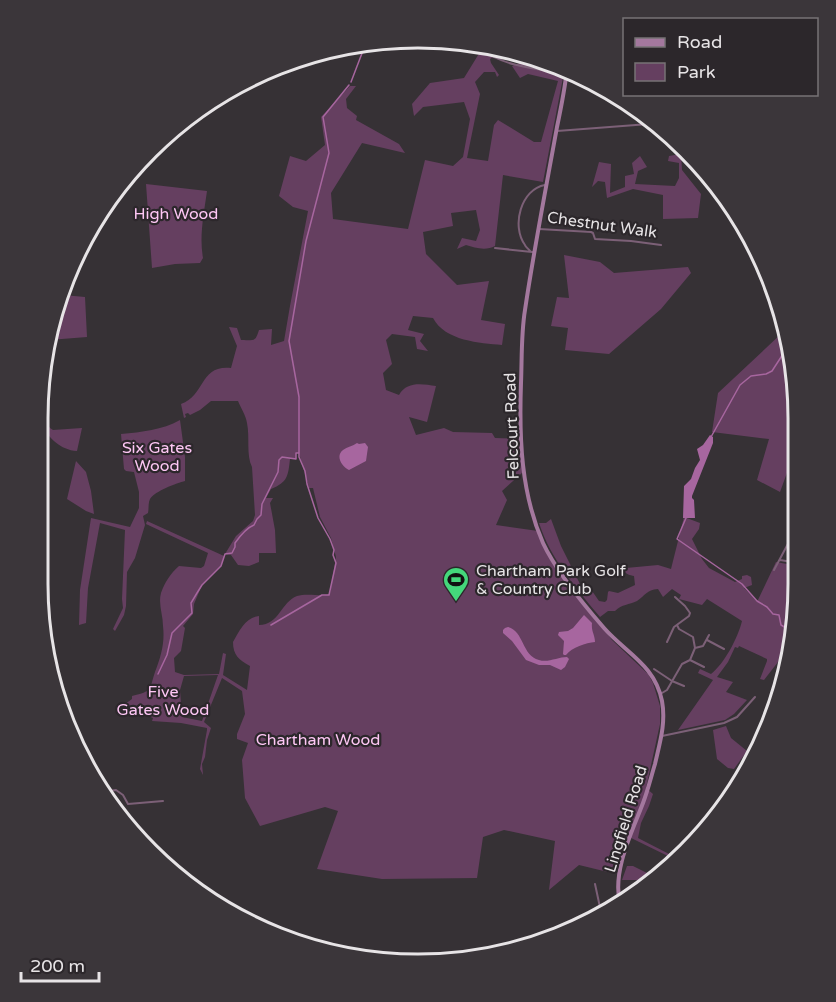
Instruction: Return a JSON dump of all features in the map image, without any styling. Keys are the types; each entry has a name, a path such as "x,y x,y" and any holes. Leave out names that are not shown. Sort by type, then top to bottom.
{"street":[{"path":"489,55 525,67 539,69"},
{"name":"Felcourt Road","path":"566,79 534,252 524,323 521,394 522,465 531,510 544,545 559,571 605,629 650,672 660,694 663,716 660,742"},
{"path":"556,131 643,124"},
{"path":"534,252 525,245 520,234 520,210 531,191 539,186 548,185"},
{"name":"Chestnut Walk","path":"539,229 591,232 595,239 661,245"},
{"path":"495,248 534,252"},
{"path":"774,570 788,543"},
{"path":"779,560 788,561"},
{"path":"667,642 674,627 690,613 675,597"},
{"path":"660,694 666,690 682,664 690,660 695,648 693,638 676,625"},
{"path":"695,648 703,646 709,635"},
{"path":"707,640 724,649"},
{"path":"690,660 704,667"},
{"path":"654,669 684,686"},
{"path":"662,736 724,723 736,717 755,697"},
{"name":"Lingfield Road","path":"619,895 623,859 630,834 644,801 660,742"},
{"path":"111,791 116,790 123,795 129,804 163,801"},
{"path":"595,884 600,906"}],"green space":[{"path":"479,53 494,56 490,59 499,75 497,77 495,72 484,72 475,82 480,94 467,158 488,161 494,125 498,120 534,142 541,142 558,81 528,74 520,78 512,66 520,63 563,77 543,182 503,175 495,246 492,248 484,249 466,245 457,249 462,238 476,241 480,230 476,210 451,213 453,226 423,232 426,254 457,285 489,281 481,320 505,324 502,345 454,336 439,326 433,318 413,316 408,330 424,334 420,341 428,351 417,349 415,337 392,334 386,340 392,364 383,373 386,390 399,395 411,385 436,386 427,422 409,417 416,435 444,428 453,432 492,433 495,438 521,439 523,472 502,491 507,500 496,525 538,531 551,558 612,640 648,674 660,706 660,724 646,788 653,794 641,823 638,838 670,855 668,856 627,836 616,874 579,865 549,890 555,841 504,830 483,837 477,878 382,879 317,869 338,811 325,807 260,826 245,798 242,760 248,743 237,739 245,714 242,691 222,678 204,722 211,728 202,764 203,775 200,769 207,728 152,721 153,718 146,715 125,715 125,704 132,699 132,696 144,693 151,686 159,660 163,638 160,597 164,585 179,566 201,568 204,566 208,553 146,524 147,521 224,556 221,566 202,585 194,604 193,614 183,626 185,628 181,651 174,658 175,672 184,675 219,674 223,653 226,654 223,675 247,690 250,666 237,657 233,642 243,625 259,616 259,625 266,624 297,596 330,593 336,557 331,538 320,517 313,488 309,488 299,453 296,453 296,459 290,459 288,474 284,481 271,489 266,498 273,498 270,503 276,553 259,553 259,562 249,566 238,565 231,555 225,554 236,536 253,521 255,515 246,418 238,401 211,401 190,415 185,414 184,418 181,404 195,394 213,371 231,368 237,346 229,327 237,328 241,340 253,340 259,330 272,329 271,345 284,341 308,211 293,207 279,196 290,156 306,161 325,145 321,117 350,86 356,86 346,99 347,108 357,116 356,120 399,144 405,153 362,143 331,193 333,219 408,229 425,160 453,166 463,157 470,119 464,102 423,107 414,116 412,104 430,83 464,78","holes":["218,675 202,721 182,717 180,690 184,676"]},
{"path":"678,154 681,157 682,170 701,194 698,218 663,219 663,195 633,189 607,198 605,182 598,181 592,187 599,162 611,164 610,193 625,187 625,176 634,174 632,163 640,156 647,167 638,171 635,184 675,186 679,178 679,163 668,161 669,156"},
{"name":"High Wood","path":"146,184 207,191 203,216 203,258 200,263 152,268"},
{"path":"564,255 600,262 614,273 688,267 691,273 661,309 609,354 565,350 568,328 551,326 557,297 569,298"},
{"path":"69,296 85,297 87,337 57,339"},
{"path":"779,336 785,370 788,418 788,470 780,492 757,480 769,439 712,432 718,393"},
{"name":"Six Gates Wood","path":"180,420 185,457 185,481 161,490 150,499 148,513 143,516 145,525 135,558 127,572 124,615 115,631 113,629 123,608 125,530 100,523 88,588 86,623 79,625 80,590 91,518 130,527 139,508 139,492 134,472 124,469 121,434 159,428"},
{"path":"48,425 53,430 82,428 77,451 60,446 48,434"},
{"path":"76,461 86,472 94,514 67,499"},
{"path":"684,517 700,523 692,539 709,568 735,582 742,579 742,576 751,577 752,585 744,588 757,602 776,562 788,564 785,632 778,662 764,680 760,679 767,659 739,646 735,647 717,677 733,682 726,692 747,700 725,720 678,730 713,680 698,673 700,669 711,674 716,670 730,650 742,621 707,599 702,605 679,599 681,595 672,589 663,597 658,589 651,590 637,601 615,611 608,611 600,617 557,561 539,523 546,523 551,519 561,546 580,584 590,588 599,601 607,600 609,591 618,593 635,585 634,576 626,573 624,570 626,568 658,565 671,569"},
{"path":"726,726 731,738 747,751 734,769 728,768 717,759 713,730"},
{"path":"627,866 633,866 649,873 638,881 622,880"}],"shaded area":[{"path":"710,435 713,437 713,443 692,496 695,518 683,518 684,486 691,479 700,460 697,449"},
{"path":"357,443 365,443 368,447 366,461 349,470 346,469 340,458 341,452"},
{"path":"584,615 592,623 595,642 579,646 564,655 564,641 558,635 559,632 573,628"},
{"path":"508,627 517,633 533,658 546,661 567,657 569,659 565,667 561,670 526,660 503,633 503,630"}],"waterway":[{"path":"351,82 362,52"},
{"path":"271,625 322,595 329,595 336,563 334,550 318,518 299,457 299,397 289,341 306,241 329,153 323,117 349,85"},
{"path":"711,437 740,385 751,376 772,371 782,355"},
{"path":"158,674 167,655 172,633 192,613 191,603 202,585 221,566 225,554 232,553 235,543 261,515 262,504 278,472 279,460 282,457 296,459 296,453 298,453"},
{"path":"686,518 677,539 742,584 757,601 773,614 779,615 781,625 785,628"}],"place":[{"name":"Chartham Park Golf & Country Club","path":"456,603"}],"park label":[{"name":"Five Gates Wood","path":"163,701"},
{"name":"Chartham Wood","path":"318,740"}]}
